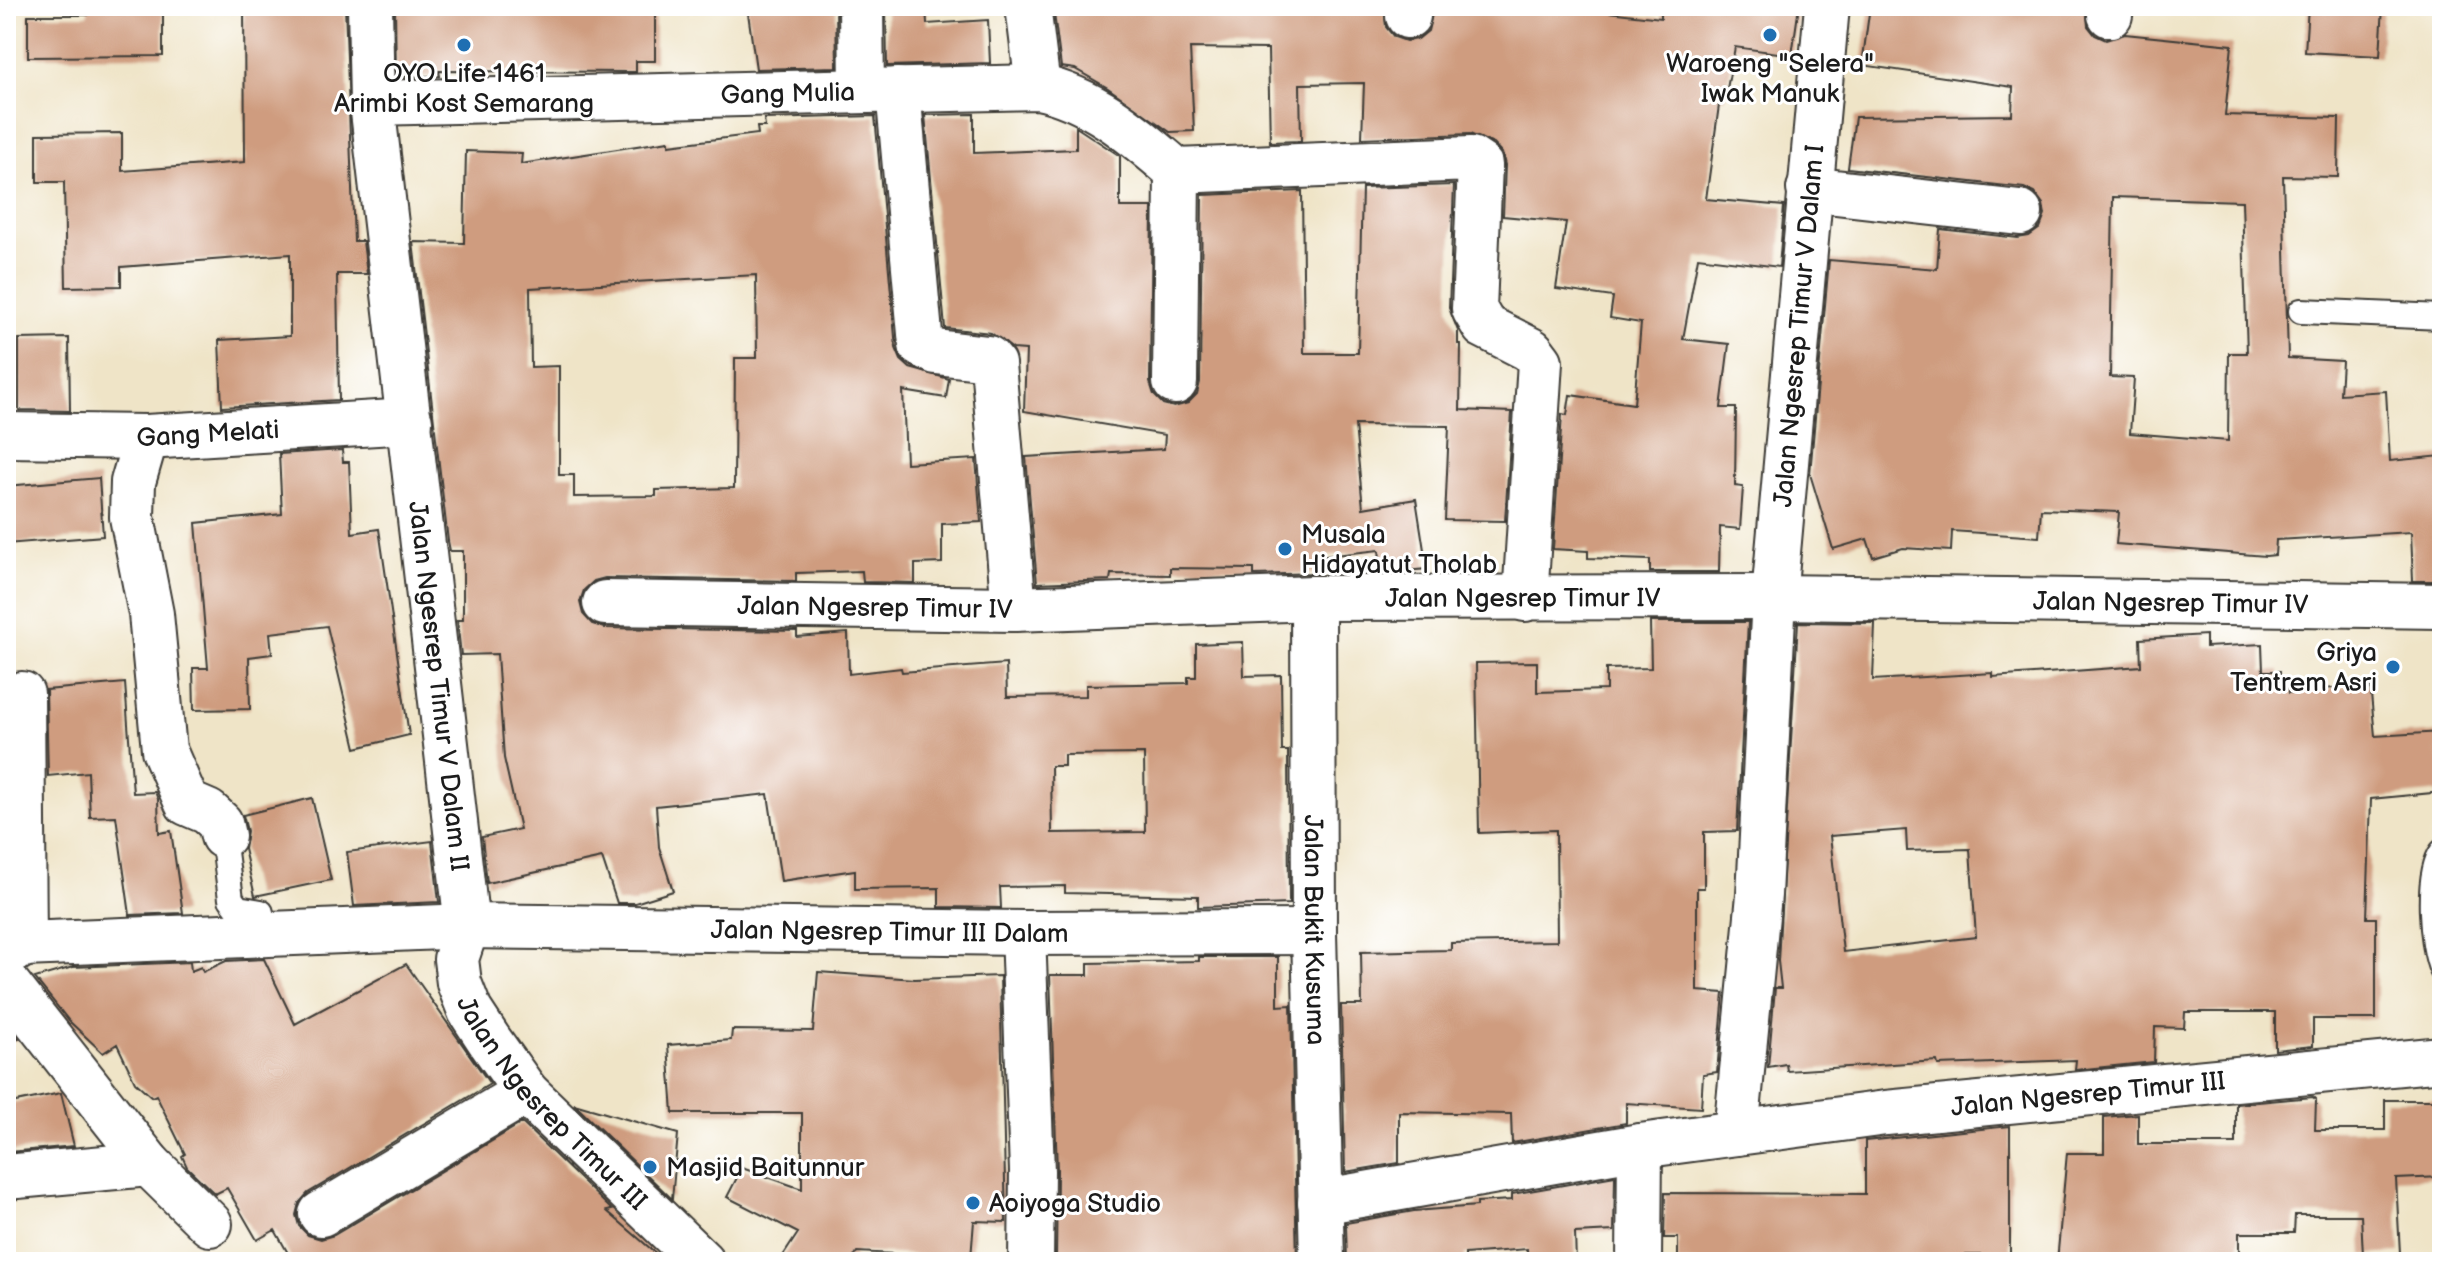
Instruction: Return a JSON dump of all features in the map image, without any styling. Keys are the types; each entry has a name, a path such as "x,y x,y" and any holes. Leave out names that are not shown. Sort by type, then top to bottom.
{"street":[{"name":"Jalan Ngesrep Timur V Dalam II","path":"370,6 372,103 467,926"},
{"path":"861,6 880,90 921,345 936,352 988,358 993,364 1014,609"},
{"path":"1028,6 1038,87"},
{"name":"Jalan Ngesrep Timur V Dalam I","path":"1774,597 1827,6"},
{"name":"Gang Mulia","path":"372,103 1038,87 1068,93 1091,106 1139,138 1177,171"},
{"path":"1175,382 1177,171 1471,159 1480,165 1474,309 1484,326 1531,350 1540,362 1525,599"},
{"path":"1809,189 2020,213"},
{"name":"Gang Melati","path":"6,435 146,437 410,421"},
{"path":"146,437 133,482 132,517 151,614 164,750 187,803 212,815 220,823 223,836"},
{"path":"1736,1133 1759,895 1774,597"},
{"name":"Jalan Ngesrep Timur IV","path":"605,603 1014,609 1313,598 1774,597 2442,606"},
{"name":"Jalan Bukit Kusuma","path":"1313,598 1314,932 1322,1262"},
{"path":"22,694 15,949 467,926"},
{"name":"Jalan Ngesrep Timur III Dalam","path":"467,926 1023,933 1314,932"},
{"name":"Jalan Ngesrep Timur III","path":"467,926 456,959 459,983 470,1011 526,1092 693,1260"},
{"path":"1023,933 1032,1171 1031,1262"},
{"path":"6,982 149,1164 210,1224"},
{"name":"Jalan Ngesrep Timur III","path":"1320,1202 1640,1146 1886,1113 2199,1080 2442,1059"},
{"path":"321,1214 526,1092"},
{"path":"1639,1262 1640,1146"},
{"path":"6,1177 149,1164"}],"lane":[{"path":"2301,311 2442,317"},
{"path":"223,836 231,899 238,908 261,912 263,935"},
{"path":"2442,852 2433,877 2434,953 2442,970"}],"building":[{"path":"88,6 163,6 163,56 28,57 28,15 88,15"},
{"path":"244,6 345,6 354,241 363,241 367,274 337,274 339,400 222,407 219,340 290,336 290,254 121,267 121,286 66,287 64,182 37,182 37,134 122,133 122,171 245,162"},
{"path":"395,6 655,6 655,61 636,61 636,72 439,71 440,76 396,77"},
{"path":"747,6 836,6 837,67 756,69"},
{"path":"886,6 926,6 927,24 988,20 990,63 887,66"},
{"path":"1053,6 1384,6 1386,27 1394,37 1406,41 1418,39 1428,31 1434,6 1554,6 1661,18 1661,6 1799,6 1792,55 1735,47 1725,99 1720,98 1706,199 1784,206 1779,267 1698,257 1683,339 1729,344 1721,408 1736,408 1735,486 1743,487 1740,529 1720,527 1719,572 1650,572 1650,560 1588,558 1588,551 1553,549 1562,414 1567,415 1570,395 1634,404 1641,323 1610,318 1613,297 1556,289 1566,222 1503,216 1505,165 1502,153 1494,144 1470,134 1362,138 1364,83 1300,84 1301,141 1270,142 1268,49 1190,48 1194,131 1170,132 1108,88 1075,69 1061,67"},
{"path":"1870,6 2086,6 2088,26 2095,35 2106,40 2125,34 2232,45 2225,115 2339,118 2338,177 2283,176 2288,358 2342,361 2340,394 2386,391 2390,461 2442,456 2442,581 2413,581 2411,532 2276,540 2275,555 2266,556 2116,544 2119,512 2041,509 2039,537 1952,531 1951,551 1903,548 1873,557 1867,539 1833,549 1810,474 1829,260 1937,269 1940,229 2018,238 2029,236 2040,228 2045,215 2043,204 2035,193 2024,188 1848,168 1855,117 2012,115 2013,87 1862,65","holes":["2113,197 2242,201 2247,353 2229,353 2228,441 2130,433 2134,378 2110,377"]},
{"path":"2308,6 2383,6 2380,56 2305,52"},
{"path":"974,114 974,153 1076,149 1076,127 1120,156 1120,207 1152,207 1150,382 1154,395 1163,404 1174,407 1188,403 1197,394 1200,382 1202,195 1302,191 1304,353 1358,353 1362,188 1454,185 1449,308 1458,331 1458,344 1461,344 1460,410 1512,412 1505,521 1445,520 1449,426 1355,425 1363,508 1416,499 1427,569 1382,573 1379,550 1317,557 1317,573 1254,575 1254,569 1170,568 1170,575 1111,574 1110,580 1037,583 1026,457 1164,449 1165,435 1024,411 1026,350 1013,349 991,333 945,328 925,115"},
{"path":"875,116 896,348 901,360 910,368 949,379 946,398 903,391 906,463 976,459 981,522 942,524 942,563 915,564 915,583 863,582 862,571 796,573 796,581 605,578 594,581 584,590 580,602 583,614 592,624 605,628 797,631 797,637 848,633 849,674 901,668 902,672 1006,664 1007,697 1086,696 1086,685 1188,683 1188,677 1196,677 1196,644 1243,642 1244,676 1281,675 1282,751 1288,751 1289,904 1198,907 1198,896 1065,893 1065,886 1000,887 1001,908 939,907 939,888 855,889 855,870 781,881 768,794 656,806 659,847 673,891 635,903 617,903 602,858 487,883 482,837 520,829 504,758 497,654 461,655 457,620 463,620 463,551 450,551 448,541 413,242 464,243 466,151 522,153 521,164 669,141 669,145 758,134 757,127 765,127 764,119","holes":["756,275 757,358 735,358 734,488 656,490 656,496 574,497 574,475 559,475 559,366 531,367 530,288","1144,754 1145,832 1052,833 1051,766 1064,766 1064,755"]},
{"path":"69,338 70,411 19,410 19,339"},
{"path":"342,450 343,462 349,462 352,533 379,529 409,735 356,748 327,626 270,633 272,654 249,657 250,709 194,710 193,668 208,668 196,523 282,514 279,454"},
{"path":"99,478 103,536 6,544 6,486"},
{"path":"1650,622 1748,622 1737,831 1704,832 1704,888 1697,888 1697,991 1724,993 1717,1072 1703,1074 1701,1108 1626,1103 1626,1123 1512,1143 1511,1114 1399,1112 1399,1163 1345,1172 1341,1005 1362,1005 1361,952 1451,950 1451,943 1557,941 1556,830 1479,833 1476,663 1537,662 1537,692 1606,690 1606,669 1651,668"},
{"path":"1798,622 1875,623 1873,680 1993,673 1993,677 2141,666 2140,639 2206,635 2206,647 2262,644 2263,671 2280,671 2280,681 2288,681 2289,693 2370,684 2375,736 2442,732 2442,792 2371,799 2367,918 2376,918 2376,1019 2313,1019 2313,1046 2275,1050 2275,1012 2185,1012 2184,1028 2155,1027 2154,1062 2075,1070 2076,1060 1938,1065 1937,1061 1787,1071 1786,1064 1768,1067 1775,988 1781,988 1778,961","holes":["1906,830 1907,851 1970,849 1976,937 1843,952 1830,836"]},
{"path":"125,683 133,793 155,792 158,799 159,833 171,831 183,913 130,915 116,816 90,817 88,772 48,776 46,690"},
{"path":"312,798 331,880 255,896 244,849 247,831 243,815"},
{"path":"432,841 439,902 354,906 347,852"},
{"path":"1199,957 1278,957 1278,1006 1291,1005 1297,1262 1056,1262 1057,1170 1050,975 1088,975 1088,963 1199,961"},
{"path":"264,959 295,1024 406,964 490,1084 308,1193 299,1203 296,1215 299,1226 308,1235 321,1239 334,1235 522,1123 612,1210 607,1211 666,1262 293,1262 275,1230 257,1240 227,1188 215,1194 187,1167 182,1156 185,1154 156,1095 152,1097 135,1082 117,1044 103,1053 69,1021 35,978 73,967 190,962 191,971 201,967 203,972 226,961"},
{"path":"818,972 915,979 1000,976 1006,1222 974,1221 971,1258 857,1252 851,1262 779,1262 798,1233 727,1197 742,1168 802,1189 802,1113 673,1113 668,1045 731,1040 732,1030 813,1031"},
{"path":"6,1022 19,1039 6,1043"},
{"path":"61,1093 74,1146 9,1152 6,1104"},
{"path":"2313,1097 2316,1100 2315,1130 2385,1130 2385,1100 2442,1100 2442,1177 2396,1179 2400,1253 2363,1255 2361,1215 2295,1215 2294,1233 2239,1233 2239,1262 2057,1262 2067,1153 2104,1153 2104,1117 2138,1114 2138,1144 2236,1144 2236,1104"},
{"name":"Masjid Baitunnur","path":"574,1104 678,1134 672,1199"},
{"path":"2010,1126 2010,1255 1937,1255 1937,1260 1859,1262 1678,1262 1678,1238 1664,1238 1665,1193 1865,1194 1865,1141"},
{"path":"1615,1176 1614,1231 1575,1233 1576,1262 1528,1262 1527,1249 1465,1254 1465,1261 1347,1262 1346,1223 1414,1211 1477,1206 1477,1202 1512,1200 1512,1194"}],"place":[{"name":"Waroeng \"Selera\" Iwak Manuk","path":"1770,35"},
{"name":"OYO Life 1461 Arimbi Kost Semarang","path":"464,45"},
{"name":"Musala Hidayatut Tholab","path":"1285,549"},
{"name":"Griya Tentrem Asri","path":"2393,667"},
{"name":"Masjid Baitunnur","path":"650,1167"},
{"name":"Aoiyoga Studio","path":"973,1203"}]}
